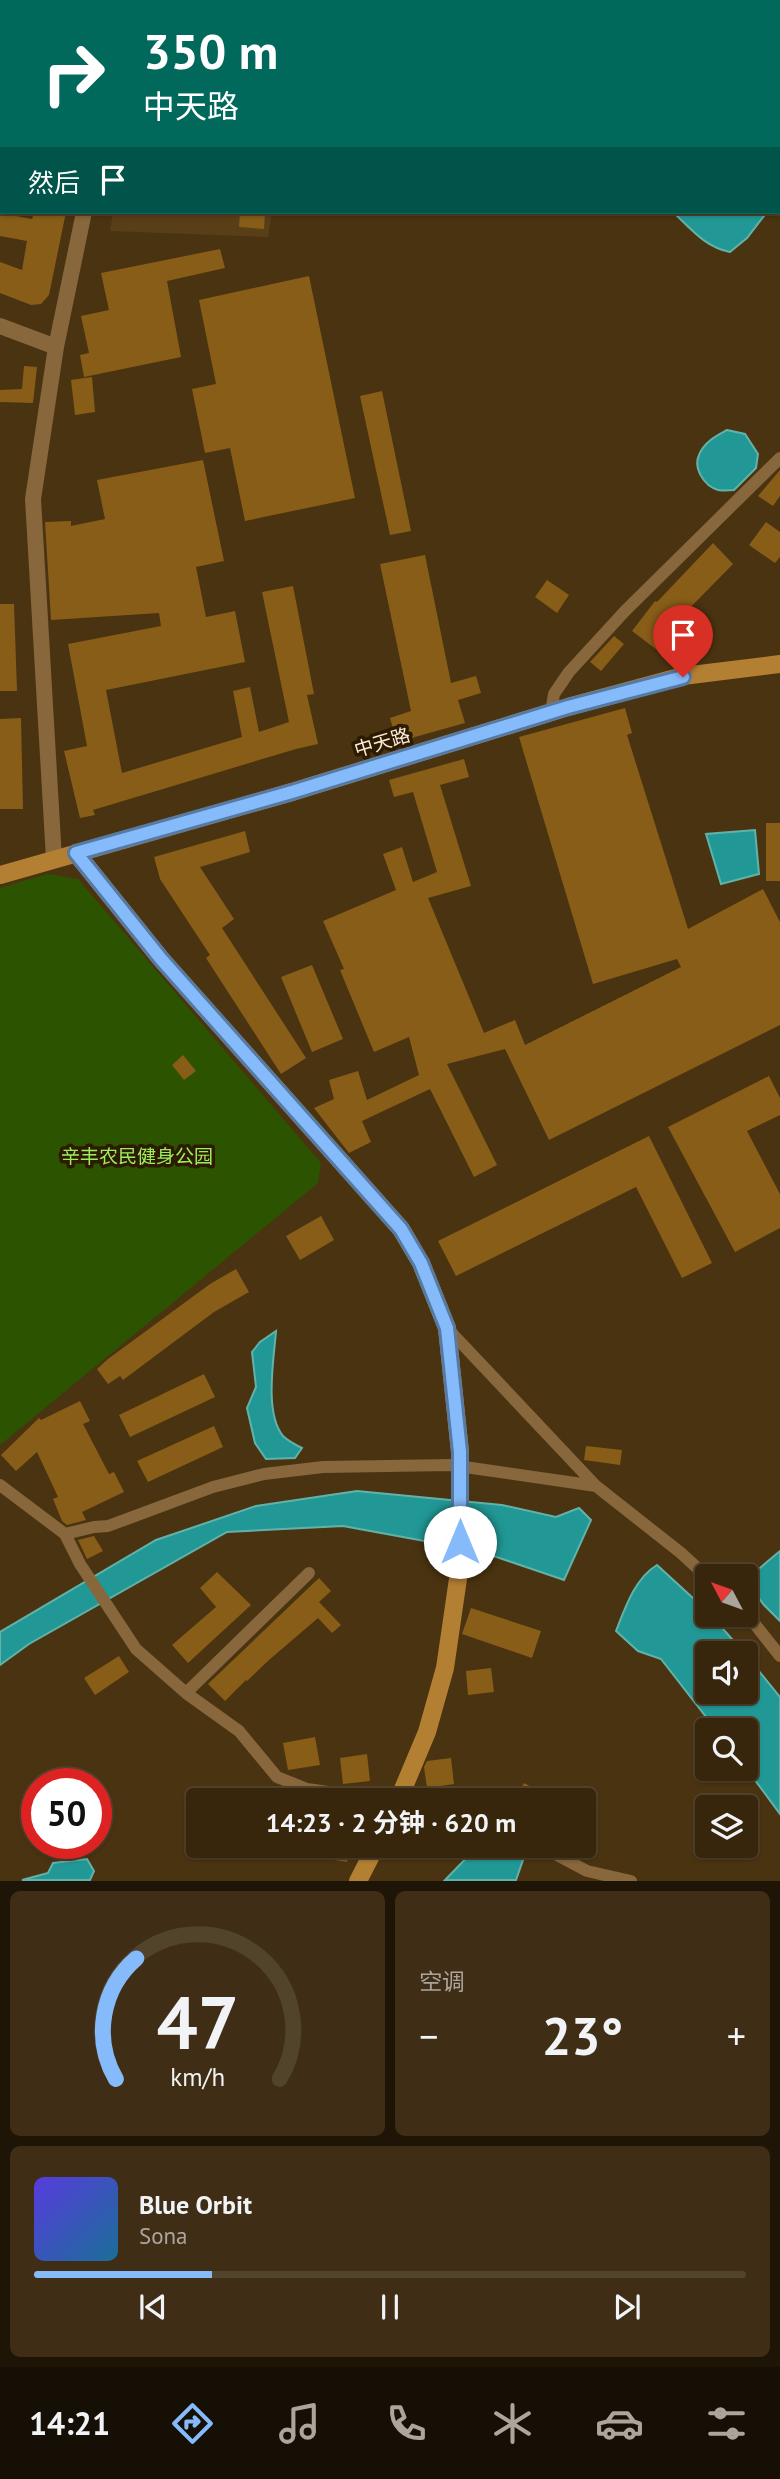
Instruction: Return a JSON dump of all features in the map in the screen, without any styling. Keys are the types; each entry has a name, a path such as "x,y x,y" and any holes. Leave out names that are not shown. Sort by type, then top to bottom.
{"main road":[{"name":"中天路","path":"0,875 292,792 551,712 683,677 780,664"},
{"path":"76,853 161,959 401,1229 421,1263 447,1328 460,1452 460,1565 445,1668 427,1732 403,1788"},
{"path":"358,1881 370,1858"}],"street":[{"path":"54,859 33,499 56,347 84,214"},
{"path":"0,326 56,347"},
{"path":"551,712 554,694 569,671 625,611 780,458"},
{"path":"447,1328 596,1486 695,1566"},
{"path":"65,1534 108,1526 213,1487 264,1474 323,1467 451,1465 596,1486"},
{"path":"0,1485 65,1534 111,1614 136,1648 186,1693 239,1731 277,1777 307,1788"},
{"path":"186,1693 309,1573"},
{"path":"758,1628 780,1656"},
{"path":"563,1858 587,1871 631,1881"}],"shaded area":[{"path":"113,214 272,214 268,237 110,231"}],"green space":[{"name":"辛丰农民健身公园","path":"47,874 78,879 321,1163 318,1183 0,1445 0,888"}],"water":[{"path":"675,214 765,214 747,238 730,252 713,246"},
{"path":"727,430 745,434 758,454 756,468 734,490 720,490 704,481 697,465 701,450 707,443"},
{"path":"755,830 759,874 721,884 706,834"},
{"path":"276,1331 272,1385 274,1414 283,1436 302,1448 295,1458 266,1459 255,1443 247,1408 256,1387 252,1352 260,1342"},
{"path":"357,1491 502,1505 556,1517 579,1508 591,1520 564,1580 479,1551 343,1526 227,1532 29,1644 0,1665 0,1632 156,1540 256,1506"},
{"path":"780,1551 780,1621 758,1597 758,1569"},
{"path":"657,1565 695,1600 695,1628 722,1628 734,1641 695,1641 695,1703 661,1659 638,1651 616,1631 627,1603 649,1571"},
{"path":"758,1670 780,1697 780,1814 756,1781 758,1781 758,1718 707,1718 696,1704 758,1704"},
{"path":"466,1858 524,1858 516,1880 445,1880"},
{"path":"87,1859 94,1871 90,1880 22,1880 48,1873 53,1863"}],"building":[{"path":"0,214 32,219 33,214 66,214 49,295 41,304 31,305 0,293 0,262 22,270 27,241 0,236"},
{"path":"240,214 265,214 264,229 239,227"},
{"path":"220,249 225,268 167,281 181,357 84,377 80,355 89,353 81,316 109,310 101,273"},
{"path":"309,276 355,498 245,521 230,448 205,453 192,389 216,384 199,300"},
{"path":"24,366 37,367 33,403 0,402 0,390 22,389"},
{"path":"92,377 95,412 75,415 71,380"},
{"path":"382,391 411,531 390,535 360,396"},
{"path":"203,460 224,561 196,567 206,617 235,611 245,662 106,690 122,773 242,737 233,691 250,687 259,732 289,722 262,592 293,586 314,694 307,695 318,744 93,810 95,815 80,818 64,751 87,746 68,644 161,626 159,613 51,620 45,522 71,521 71,526 105,519 97,480"},
{"path":"780,470 780,496 773,506 758,496"},
{"path":"766,522 780,532 780,557 775,563 749,545"},
{"path":"713,543 733,564 679,619 692,628 669,659 632,631 655,601 657,602"},
{"path":"425,555 451,683 476,676 481,693 458,700 465,723 397,742 390,718 411,711 380,564"},
{"path":"547,580 569,595 557,613 535,597"},
{"path":"0,604 14,604 17,691 0,691"},
{"path":"614,636 624,644 601,671 590,662"},
{"path":"625,708 632,733 627,735 688,929 763,889 780,922 780,1025 549,1140 505,1049 447,1064 497,1165 474,1177 430,1089 362,1121 371,1142 349,1153 314,1108 334,1099 329,1080 358,1071 367,1100 419,1075 409,1037 374,1052 340,970 344,969 323,921 396,890 383,854 402,847 413,882 437,872 413,792 394,797 389,780 464,759 469,777 440,785 471,886 428,898 484,1033 515,1020 525,1045 681,967 677,959 593,984 519,737"},
{"path":"21,718 23,809 0,809 0,719"},
{"path":"766,823 780,823 780,881 766,881"},
{"path":"245,831 250,852 200,867 234,919 222,928 306,1058 281,1074 206,958 210,955 160,879 154,857"},
{"path":"312,965 343,1039 312,1052 281,977"},
{"path":"183,1055 196,1071 184,1080 172,1065"},
{"path":"769,1076 780,1098 780,1115 747,1131 780,1194 780,1228 735,1252 668,1127"},
{"path":"649,1136 712,1263 682,1278 636,1187 456,1276 438,1241"},
{"path":"321,1216 334,1240 300,1260 286,1236"},
{"path":"236,1269 249,1292 214,1312 123,1380 120,1376 108,1384 97,1369 108,1359 210,1284"},
{"path":"204,1374 215,1397 130,1437 119,1415"},
{"path":"80,1401 90,1421 83,1424 109,1474 114,1472 124,1492 82,1512 86,1520 67,1525 62,1521 53,1499 58,1497 37,1452 16,1471 1,1455 39,1418 41,1420"},
{"path":"214,1426 223,1447 148,1482 137,1461"},
{"path":"586,1446 622,1450 620,1465 584,1460"},
{"path":"94,1536 103,1551 87,1559 78,1540"},
{"path":"217,1572 251,1605 188,1663 172,1645 216,1607 200,1588"},
{"path":"319,1578 331,1591 319,1602 341,1625 332,1633 318,1618 225,1701 208,1684"},
{"path":"471,1608 541,1631 532,1658 462,1634"},
{"path":"119,1656 129,1672 95,1695 84,1678"},
{"path":"491,1668 494,1692 468,1695 466,1671"},
{"path":"315,1737 320,1765 288,1770 283,1743"},
{"path":"367,1754 370,1781 343,1784 340,1758"},
{"path":"451,1758 454,1784 427,1788 424,1767 427,1761"},
{"path":"323,1858 348,1858 347,1862"}],"route":[{"path":"460,1542 460,1452 447,1328 421,1263 401,1229 161,959 76,853 292,792 568,707 683,677"}]}
